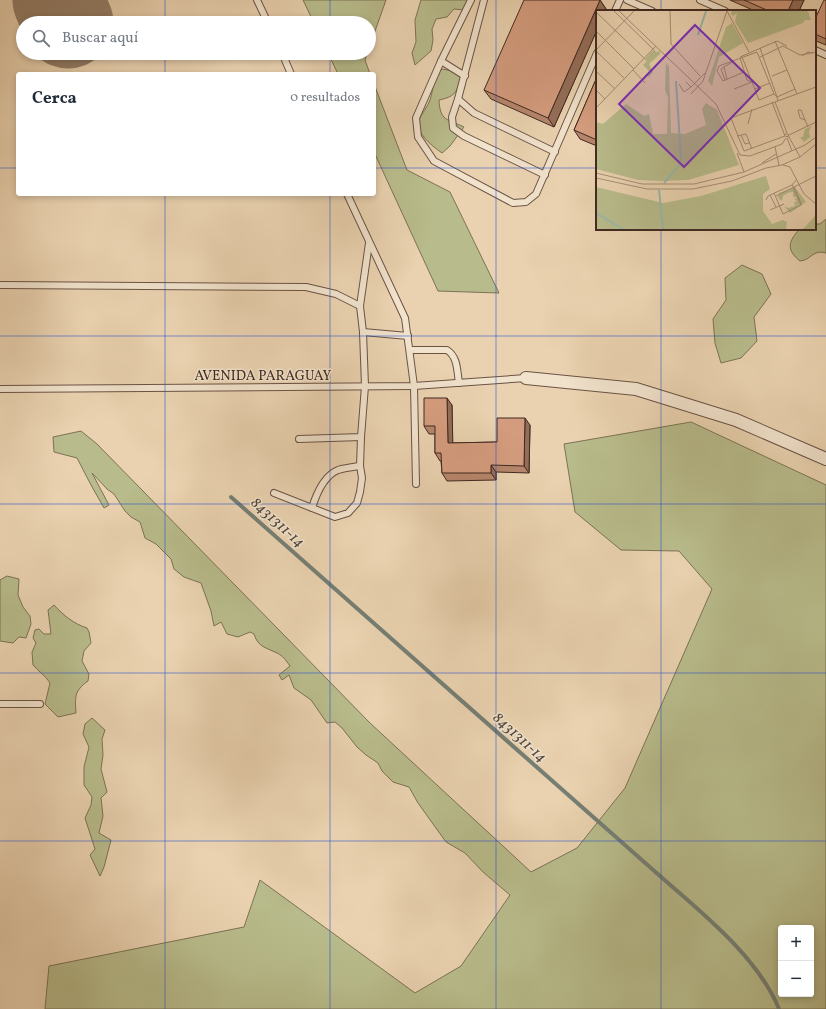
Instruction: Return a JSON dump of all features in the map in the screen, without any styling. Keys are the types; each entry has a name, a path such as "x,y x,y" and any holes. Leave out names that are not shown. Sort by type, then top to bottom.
{"street":[{"path":"526,378 636,389 736,420 826,460"}],"lane":[{"path":"257,0 265,16"},
{"path":"471,0 441,61 416,118 418,138 434,161 513,203 526,202 536,194 596,55"},
{"path":"484,0 465,76 452,117 453,128 464,136 545,175"},
{"path":"615,10 620,0"},
{"path":"627,0 650,10"},
{"path":"700,0 723,10"},
{"path":"816,50 826,55"},
{"path":"285,60 290,72"},
{"path":"441,61 465,76"},
{"path":"458,99 474,113 555,152"},
{"path":"348,196 405,318 414,386 416,484"},
{"path":"274,493 335,517 348,513 357,503 362,478 360,466 365,386 363,332 360,306 369,242"},
{"path":"0,285 306,287 336,294 360,306"},
{"path":"363,332 408,336"},
{"path":"410,350 447,350 452,353 456,359 459,383"},
{"name":"AVENIDA PARAGUAY","path":"0,389 414,386 526,378"},
{"path":"299,439 361,437"},
{"path":"312,508 319,490 331,474 338,470 360,466"},
{"path":"0,704 40,704"}],"green space":[{"path":"303,0 386,0 376,28 376,16 311,16"},
{"path":"421,0 468,0 464,10 454,9 447,17 436,19 432,29 433,40 431,51 415,65 412,53 416,42 415,20"},
{"path":"331,60 365,60 369,72 337,72"},
{"path":"442,69 453,71 461,78 454,94 439,100 441,112 443,116 449,120 464,127 450,146 442,153 424,137 419,127 419,122 430,100 434,81"},
{"path":"376,89 407,170 450,192 499,293 438,291 376,156"},
{"path":"826,219 826,253 818,252 807,259 800,261 792,253 790,245 791,241 799,230 816,230 816,224 820,224"},
{"path":"742,265 762,274 771,294 754,317 757,341 741,358 721,363 715,343 713,319 726,300 725,278"},
{"path":"691,422 826,485 826,1009 45,1009 49,966 244,927 260,880 415,993 461,966 510,895 483,872 465,853 446,842 418,803 409,787 393,782 382,771 378,763 357,747 342,728 335,722 327,723 311,700 294,688 289,675 282,680 279,675 290,666 279,654 261,645 254,634 250,632 238,637 227,634 221,622 214,626 211,611 201,583 184,577 174,569 171,559 156,544 145,538 140,522 131,517 125,511 114,494 107,489 92,473 109,505 104,508 77,458 54,452 53,437 81,431 97,444 370,723 531,872 577,848 625,788 712,589 679,551 621,550 575,512 564,444"},
{"path":"7,576 19,579 18,595 23,607 30,616 31,624 26,638 19,637 13,643 0,641 0,580"},
{"path":"54,605 69,619 87,628 91,643 84,651 82,661 89,674 88,681 80,688 76,695 76,713 58,717 45,704 50,683 33,665 32,652 36,643 33,638 35,630 39,629 44,634 51,634 48,610"},
{"path":"92,718 105,730 102,739 103,755 101,769 107,792 101,798 103,816 99,833 111,840 100,876 90,855 95,849 85,818 91,805 92,797 84,785 84,767 89,747 83,734 85,724"}],"building":[{"path":"524,0 600,0 548,118 484,90"},
{"path":"744,0 793,0 788,10 767,10"},
{"path":"824,0 826,0 826,39 816,34 816,17"},
{"path":"596,79 596,140 574,130"},
{"path":"424,398 447,398 448,443 497,442 497,418 525,418 524,466 491,465 491,473 442,473 441,453 435,453 435,426 424,426"}],"waterway":[{"name":"8431311-14","path":"231,497 710,920 727,936 757,971 770,990 779,1009"}],"runway":[{"path":"58,0 65,16"}]}
